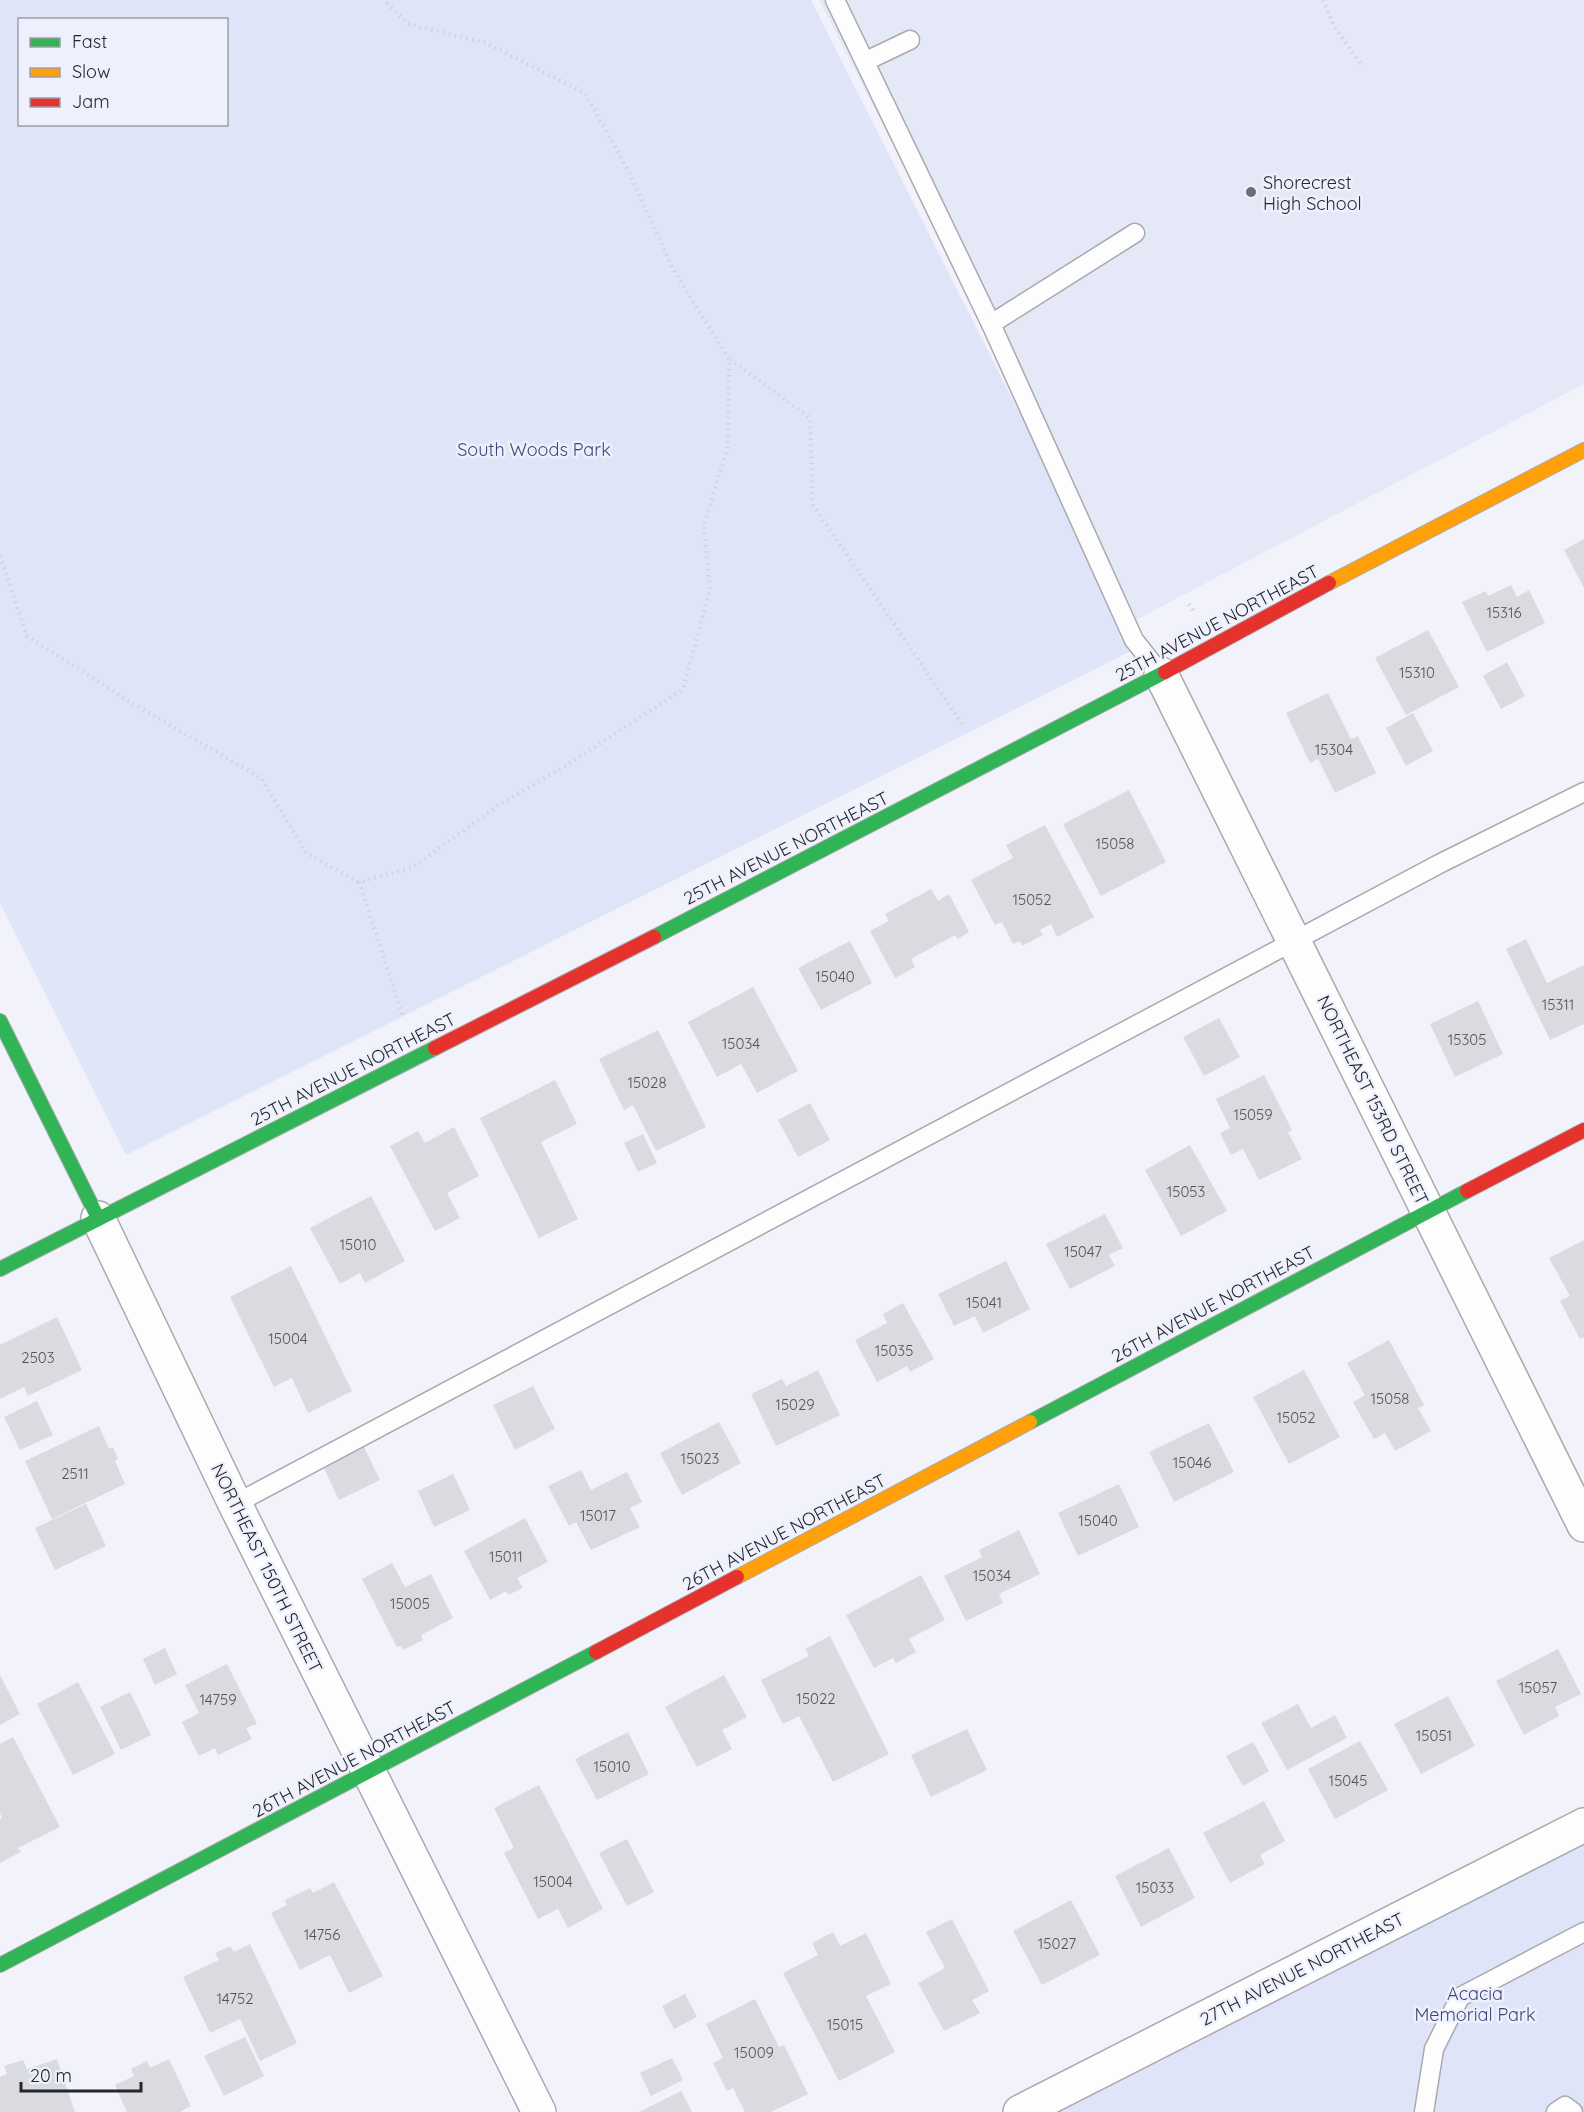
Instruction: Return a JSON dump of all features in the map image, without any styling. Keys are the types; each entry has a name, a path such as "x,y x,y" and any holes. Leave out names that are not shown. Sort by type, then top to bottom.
{"street":[{"name":"25TH AVENUE NORTHEAST","path":"0,1269 632,948 1161,674 1327,584 1584,450"},
{"name":"NORTHEAST 153RD STREET","path":"1161,674 1584,1525"},
{"name":"NORTHEAST 150TH STREET","path":"0,1022 368,1773 539,2112"},
{"name":"26TH AVENUE NORTHEAST","path":"0,1965 1584,1130"},
{"name":"27TH AVENUE NORTHEAST","path":"1020,2112 1584,1826"}],"lane":[{"path":"835,0 991,324 1134,640 1161,674"},
{"path":"866,61 910,40"},
{"path":"991,324 1135,233"},
{"path":"235,1504 1441,863 1584,792"},
{"path":"1424,2112 1434,2049 1460,1997 1584,1932"},
{"path":"1556,2112 1565,2106 1573,2112"}],"path":[{"path":"384,0 408,24 486,43 585,93 629,172 674,271 729,359 810,418 813,505 964,727"},
{"path":"1323,0 1335,28 1362,67"},
{"path":"0,556 27,636 130,702 261,778 307,854 359,882 412,868 497,806 572,762 683,689 710,590 704,525 728,446 729,359"},
{"path":"1189,604 1197,617"},
{"path":"359,882 404,1019"}],"shaded area":[{"name":"Shorecrest High School","path":"819,0 1584,0 1584,384 1136,620"}],"green space":[{"name":"South Woods Park","path":"0,0 811,0 1134,640 1135,649 126,1155 0,903"},
{"name":"Acacia Memorial Park","path":"1584,1826 1584,2112 1022,2112"}],"building":[{"path":"1584,539 1584,588 1564,550"},
{"path":"1511,585 1517,597 1529,590 1545,623 1487,652 1462,602 1486,591 1488,596"},
{"path":"1428,630 1459,687 1406,715 1375,658"},
{"path":"1507,662 1525,696 1501,709 1483,676"},
{"path":"1328,693 1351,739 1358,736 1376,773 1335,793 1318,759 1310,763 1286,713"},
{"path":"1413,713 1433,751 1406,766 1386,728"},
{"path":"1129,790 1166,862 1101,896 1063,824"},
{"path":"1045,825 1094,917 1057,937 1051,924 1040,930 1043,935 1022,946 1020,941 1013,944 1002,922 995,925 971,880 1013,858 1006,845"},
{"path":"931,889 938,901 949,894 969,932 958,939 955,935 911,959 915,967 895,978 870,931 889,921 885,914"},
{"path":"1526,939 1547,983 1584,965 1584,1024 1550,1040 1506,949"},
{"path":"850,941 872,983 821,1010 798,968"},
{"path":"753,987 798,1071 757,1093 741,1064 717,1077 688,1022"},
{"path":"1478,1001 1503,1054 1455,1077 1430,1024"},
{"path":"1219,1018 1240,1057 1204,1076 1183,1037"},
{"path":"658,1030 706,1127 656,1151 633,1105 624,1110 599,1059"},
{"path":"1264,1075 1292,1130 1288,1132 1302,1159 1259,1180 1243,1149 1231,1155 1220,1133 1230,1128 1216,1099"},
{"path":"555,1080 577,1124 541,1142 578,1219 539,1238 480,1118"},
{"path":"810,1103 830,1140 798,1157 778,1120"},
{"path":"454,1127 479,1176 447,1193 460,1218 435,1231 390,1146 418,1131 425,1143"},
{"path":"643,1134 657,1163 638,1172 624,1143"},
{"path":"1190,1145 1227,1211 1181,1236 1145,1170"},
{"path":"371,1196 405,1261 365,1283 360,1273 340,1284 310,1228"},
{"path":"1105,1214 1123,1248 1109,1255 1115,1266 1070,1289 1046,1244"},
{"path":"1584,1240 1584,1337 1580,1339 1560,1301 1570,1296 1549,1258"},
{"path":"1006,1261 1030,1309 983,1333 975,1316 954,1326 938,1294"},
{"path":"291,1266 352,1391 308,1413 292,1378 274,1387 230,1297"},
{"path":"903,1303 934,1359 910,1372 907,1366 877,1382 855,1340 887,1323 883,1314"},
{"path":"57,1317 82,1370 28,1396 24,1387 0,1399 0,1345"},
{"path":"1389,1340 1424,1405 1418,1408 1431,1431 1395,1451 1385,1433 1374,1439 1353,1402 1365,1395 1347,1363"},
{"path":"818,1370 840,1415 776,1446 751,1394 782,1379 786,1386"},
{"path":"1304,1370 1340,1437 1289,1464 1253,1397"},
{"path":"533,1386 555,1429 515,1450 493,1405"},
{"path":"37,1401 53,1435 20,1450 4,1417"},
{"path":"719,1422 741,1463 682,1495 660,1453"},
{"path":"1209,1423 1234,1472 1174,1502 1149,1452"},
{"path":"99,1426 109,1449 113,1447 118,1458 115,1461 125,1484 52,1519 25,1461"},
{"path":"364,1447 380,1480 339,1500 323,1466"},
{"path":"581,1470 591,1490 627,1472 642,1502 630,1508 640,1527 591,1550 576,1522 569,1526 548,1486"},
{"path":"453,1474 470,1510 434,1527 418,1491"},
{"path":"1119,1484 1139,1527 1078,1556 1058,1513"},
{"path":"86,1504 106,1546 55,1570 35,1528"},
{"path":"525,1518 548,1562 517,1578 523,1588 508,1595 506,1591 490,1600 464,1551"},
{"path":"1019,1530 1040,1574 999,1594 1003,1603 966,1621 944,1576 982,1557 979,1550"},
{"path":"392,1563 405,1587 431,1574 453,1618 421,1635 423,1640 403,1650 401,1646 397,1647 362,1579"},
{"path":"921,1575 945,1620 909,1639 916,1652 896,1663 893,1658 874,1668 846,1615"},
{"path":"830,1636 889,1754 833,1782 799,1716 783,1724 761,1680 809,1656 805,1649"},
{"path":"165,1648 177,1674 155,1685 143,1659"},
{"path":"1558,1649 1581,1694 1555,1707 1559,1716 1524,1735 1496,1681"},
{"path":"227,1664 257,1724 246,1728 252,1739 218,1755 215,1748 199,1756 182,1722 199,1713 185,1685"},
{"path":"0,1675 20,1714 0,1725"},
{"path":"724,1675 747,1717 722,1730 732,1749 697,1767 665,1707"},
{"path":"78,1682 115,1754 73,1775 37,1704"},
{"path":"130,1692 151,1735 121,1750 100,1707"},
{"path":"1448,1696 1475,1746 1421,1774 1394,1724"},
{"path":"1298,1704 1311,1728 1335,1715 1347,1738 1287,1770 1261,1723"},
{"path":"967,1729 987,1770 931,1797 911,1755"},
{"path":"628,1732 649,1774 597,1800 575,1759"},
{"path":"13,1737 60,1827 18,1848 21,1852 0,1863 0,1819 2,1818 0,1813 0,1744"},
{"path":"1360,1741 1388,1790 1335,1819 1308,1769"},
{"path":"1253,1742 1269,1771 1243,1786 1226,1756"},
{"path":"539,1785 603,1909 568,1928 558,1909 538,1919 504,1853 514,1848 494,1808"},
{"path":"1264,1801 1285,1841 1260,1855 1265,1864 1230,1883 1203,1833"},
{"path":"627,1839 654,1892 627,1906 599,1853"},
{"path":"1169,1848 1195,1898 1141,1927 1115,1876"},
{"path":"334,1882 383,1976 349,1993 330,1955 300,1970 271,1913 287,1905 285,1900 310,1888 313,1893"},
{"path":"1071,1900 1100,1955 1042,1985 1013,1931"},
{"path":"952,1919 989,1991 972,2000 980,2013 944,2031 918,1983 945,1968 926,1932"},
{"path":"833,1932 840,1946 866,1933 891,1984 866,1996 895,2052 839,2081 783,1973 818,1955 812,1943"},
{"path":"250,1944 297,2043 260,2061 240,2019 210,2033 183,1977 219,1960 215,1953 230,1946 234,1952"},
{"path":"685,1994 697,2017 674,2029 662,2006"},
{"path":"755,1999 779,2047 784,2045 808,2094 771,2112 745,2112 733,2088 727,2091 713,2063 723,2058 706,2024"},
{"path":"245,2037 264,2076 224,2096 204,2056"},
{"path":"672,2058 683,2080 651,2096 640,2073"},
{"path":"57,2059 75,2112 0,2112 0,2077 7,2074 4,2066 23,2060 27,2069"},
{"path":"169,2059 191,2106 180,2112 127,2112 115,2085 134,2076 131,2069 147,2061 150,2068"},
{"path":"681,2091 692,2112 639,2112"}],"traffic: fast":[{"path":"654,937 1165,672"},
{"path":"0,1021 98,1218"},
{"path":"0,1269 435,1048"},
{"path":"1030,1422 1467,1191"},
{"path":"0,1965 596,1652"}],"traffic: slow":[{"path":"1329,583 1584,450"},
{"path":"737,1577 1030,1422"}],"traffic: jam":[{"path":"1165,672 1329,583"},
{"path":"435,1048 654,937"},
{"path":"1467,1191 1584,1130"},
{"path":"596,1652 737,1577"}],"place":[{"name":"Shorecrest High School","path":"1251,192"}]}
